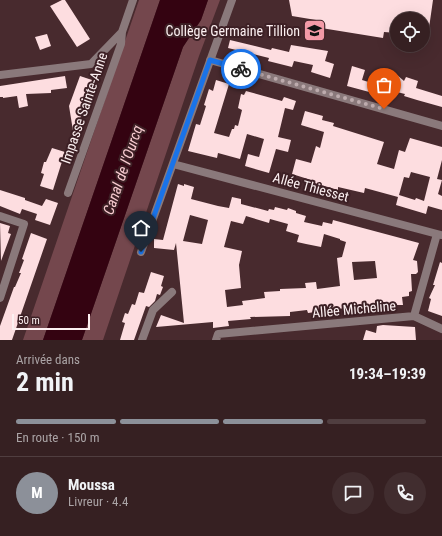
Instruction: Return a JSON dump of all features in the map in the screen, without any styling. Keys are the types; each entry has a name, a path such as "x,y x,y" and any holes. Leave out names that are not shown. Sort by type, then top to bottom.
{"street":[{"name":"Impasse Sainte-Anne","path":"68,193 121,44 122,32 133,0"},
{"path":"141,252 232,0"},
{"path":"0,75 91,64 122,32"},
{"path":"210,60 442,126"},
{"name":"Allée Thiesset","path":"173,164 440,235"},
{"path":"0,216 24,224 0,298"},
{"name":"Allée Micheline","path":"216,340 218,334 414,316 440,235"},
{"path":"142,340 153,310 172,292"},
{"path":"414,316 442,329"}],"shaded area":[{"path":"139,0 160,0 43,340 23,340"},
{"path":"208,0 220,0 199,56 103,340 82,340 183,47 201,20"}],"water":[{"name":"Canal de l'Ourcq","path":"160,0 208,0 201,20 183,47 82,340 43,340"}],"building":[{"path":"65,0 90,39 77,47 50,6"},
{"path":"289,0 433,0 430,21 430,12 390,12 390,32 384,32 383,38 315,27 316,20 292,16"},
{"path":"47,34 51,46 40,50 35,37"},
{"path":"230,40 271,50 272,48 289,52 291,45 328,51 325,61 334,64 330,78 311,72 313,65 294,61 292,67 268,61 269,58 228,48"},
{"path":"352,66 365,70 362,80 375,84 373,93 347,86"},
{"path":"380,74 395,78 396,74 404,81 406,77 418,81 416,88 442,96 442,107 404,96 405,94 377,87"},
{"path":"65,76 67,88 51,90 51,93 26,94 28,106 19,108 17,96 0,97 0,86"},
{"path":"80,76 95,81 89,98 87,98 85,103 74,137 69,106"},
{"path":"216,80 229,84 214,133 229,137 235,125 238,126 242,110 238,108 241,94 244,95 246,91 282,101 284,97 296,101 293,110 285,108 278,137 291,140 288,152 276,149 269,173 245,166 248,154 259,157 264,139 247,134 240,159 218,153 217,158 188,151 196,124 200,125 206,106 204,105 209,89 213,91"},
{"path":"305,111 323,116 322,120 334,123 333,126 384,142 377,164 394,169 399,150 405,152 410,138 442,147 442,160 437,179 442,180 438,194 442,196 442,210 428,206 426,214 396,205 398,197 365,188 364,193 338,187 338,190 311,182 311,180 292,174 296,159 311,163 316,146 320,148 324,132 301,125","holes":["411,172 430,177 424,201 399,195 404,177 409,178"]},
{"path":"52,148 65,152 53,190 40,186 44,174 41,173 44,162 46,162"},
{"path":"178,184 184,186 184,184 194,187 191,199 218,206 229,208 232,197 241,199 241,204 268,211 269,209 274,210 275,207 287,210 288,208 296,211 296,213 306,216 304,222 322,226 323,222 332,224 333,220 419,243 413,260 417,261 418,272 416,274 411,274 412,291 409,292 409,296 402,297 403,305 389,304 389,306 372,308 372,305 308,313 307,310 290,312 290,316 250,317 251,319 228,321 229,326 213,328 213,322 156,327 161,315 184,323 176,243 174,250 154,248 154,239 163,240","holes":["190,215 208,220 202,244 183,241","246,216 269,223 270,219 288,224 286,231 299,235 297,242 321,247 324,234 346,242 342,257 337,258 340,286 317,289 316,282 305,283 306,288 280,289 280,291 264,292 265,298 242,301 243,305 227,307 225,290 241,288 239,265 242,251 224,247 231,221 243,224","375,261 377,278 354,280 352,262"]},
{"path":"0,190 25,198 25,200 42,206 46,199 58,203 50,225 35,220 37,214 22,209 20,214 0,206"},
{"path":"0,223 10,226 8,233 11,234 1,261"},
{"path":"31,233 47,239 12,340 0,340 0,326 14,287 21,273 19,273 24,260 22,259"},
{"path":"440,262 442,263 442,316 428,311 431,299 429,298 435,285 433,285"},
{"path":"151,272 164,276 161,286 163,287 160,295 157,294 155,301 149,307 146,306 134,340 120,340 125,323 122,322 125,313 128,314 132,304 135,305 139,292 144,293"},
{"path":"377,326 415,327 416,340 363,340 366,330 376,333"}],"way so far":[{"path":"241,69 384,109"}],"place":[{"name":"Collège Germaine Tillion","path":"315,31"}],"route":[{"path":"141,252 210,60 241,69"}]}
